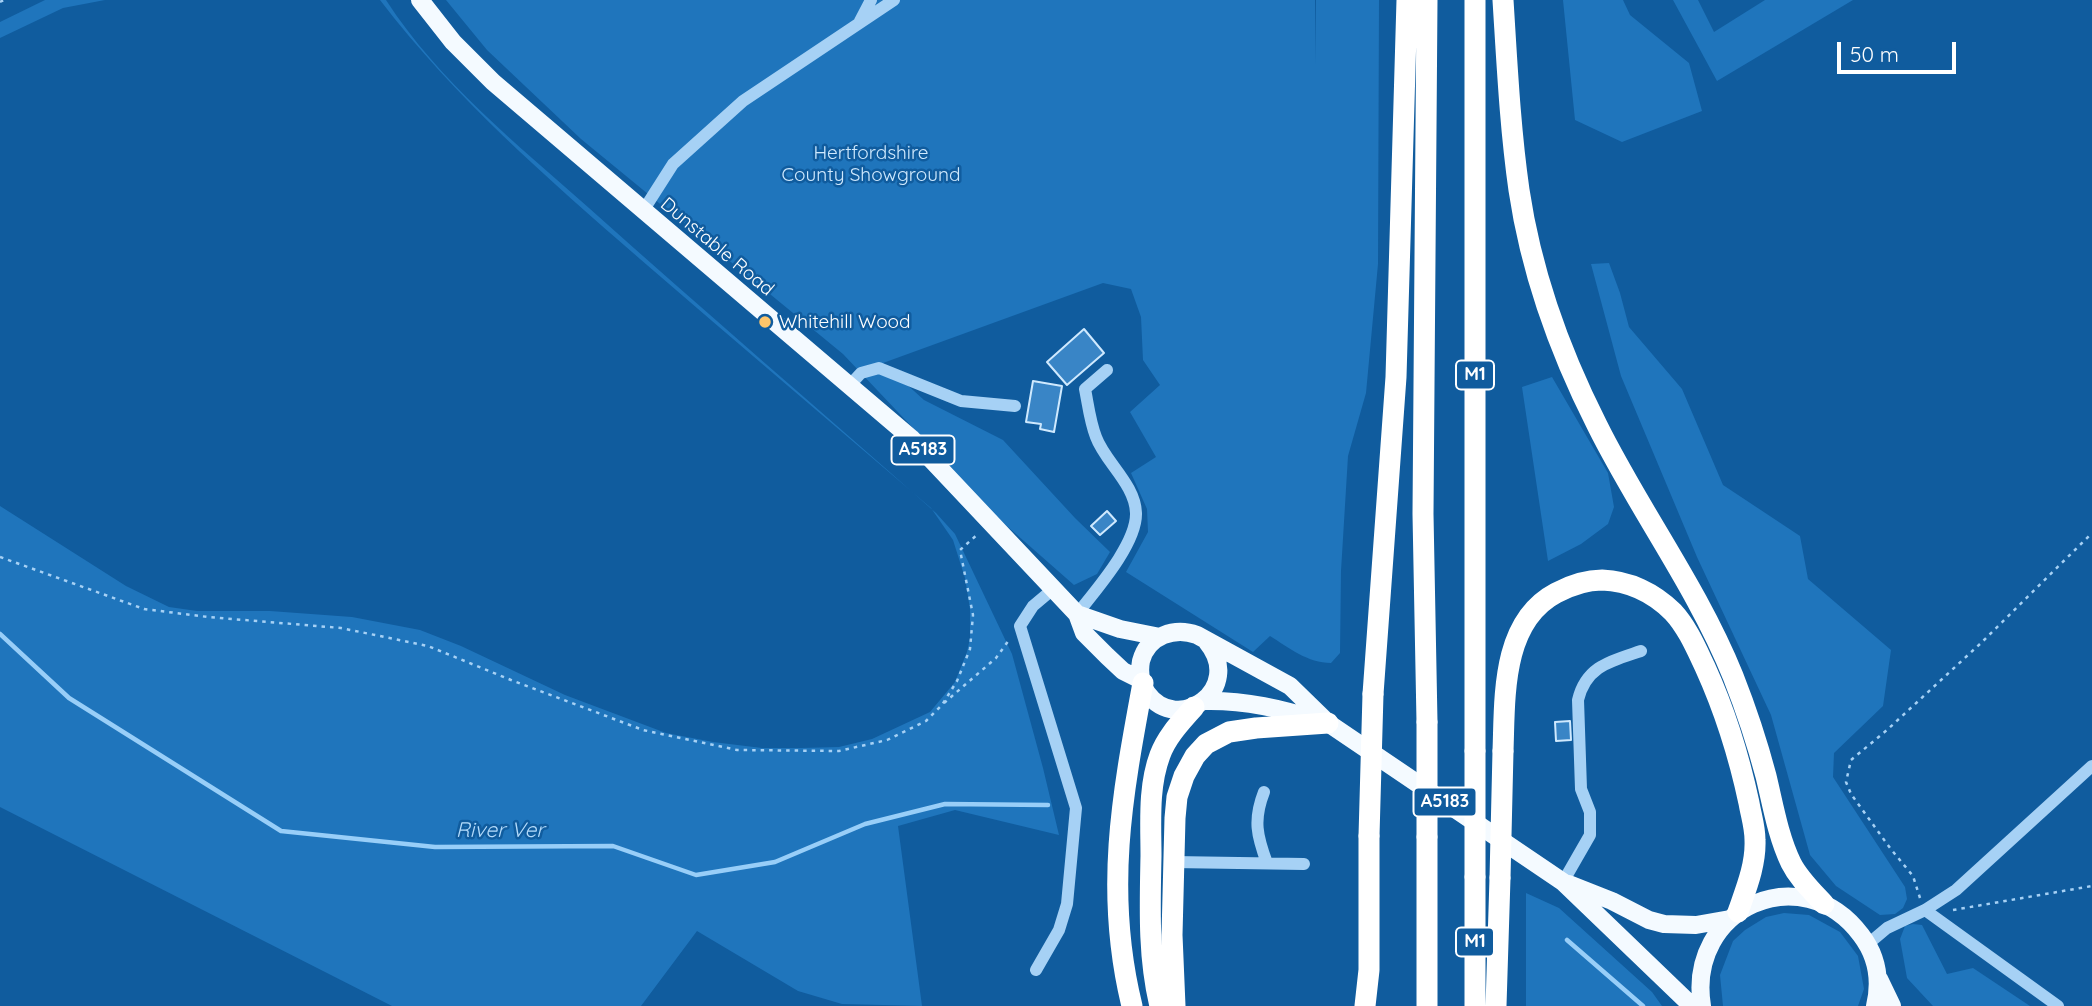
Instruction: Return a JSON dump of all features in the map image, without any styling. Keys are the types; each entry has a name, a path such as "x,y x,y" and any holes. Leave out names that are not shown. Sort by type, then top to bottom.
{"highway":[{"path":"1365,1006 1369,962 1373,694 1396,377 1407,0"},
{"name":"M1","path":"1427,0 1423,514 1427,722 1427,1006"},
{"name":"M1","path":"1475,0 1475,1006"},
{"path":"1503,0 1519,192 1549,313 1597,427 1676,564 1727,662 1755,737 1779,828 1791,862 1803,882 1824,904"},
{"path":"1496,1006 1505,700 1511,656 1525,622 1542,602 1565,588 1596,580 1631,585 1657,598 1682,623 1699,654 1722,707 1743,774 1755,841 1751,872 1734,915"},
{"path":"1132,1006 1120,939 1117,874 1121,816 1142,682"},
{"path":"1160,1006 1153,970 1150,921 1154,780 1161,753 1169,737 1199,704"},
{"path":"1175,1006 1172,935 1174,818 1178,791 1195,756 1206,744 1241,729 1328,723"}],"main road":[{"name":"Dunstable Road","path":"420,0 453,42 493,82 911,438 1077,614 1121,629 1160,637"},
{"name":"Dunstable Road","path":"1077,614 1084,634 1123,671 1142,682"},
{"path":"1183,631 1198,635 1207,642 1217,657 1219,671 1215,687 1199,704 1173,709 1150,696 1142,682 1140,670 1144,654 1160,637 1183,631"},
{"name":"A5183","path":"1207,642 1290,686 1328,723 1563,881 1692,1006"},
{"name":"A5183","path":"1199,704 1230,701 1257,704 1328,723"},
{"name":"A5183","path":"1563,881 1649,920 1664,924 1696,925 1734,915"},
{"path":"1702,1006 1702,967 1710,943 1734,915 1751,905 1774,898 1797,897 1824,904 1852,922 1868,944 1892,1006"},
{"path":"1875,1006 1878,975"}],"lane":[{"path":"859,22 871,0"},
{"path":"643,211 673,164 743,101 894,0"},
{"path":"850,385 861,373 879,368 961,401 1015,406"},
{"path":"1077,614 1111,570 1135,523 1136,511 1132,496 1096,438 1085,389 1107,370"},
{"path":"1036,970 1059,930 1067,904 1076,808 1020,626 1033,606 1052,590"},
{"path":"1563,881 1590,835 1590,812 1581,789 1578,700 1581,687 1589,675 1611,662 1641,651"},
{"path":"1868,944 1887,928 1956,890 2092,766"},
{"path":"1264,792 1256,824 1258,840 1267,863"},
{"path":"1173,862 1304,864"},
{"path":"1924,910 2058,1006"}],"path":[{"path":"942,705 957,681 970,649 973,615 960,550 983,529"},
{"path":"2092,533 1982,643 1850,760 1846,782 1851,794 1913,876 1924,910 1953,910 2092,886"},
{"path":"0,557 144,608 208,617 341,628 428,646 643,730 737,750 839,751 887,740 926,721 996,658 1020,626"}],"green space":[{"path":"45,0 105,0 63,8 0,38 0,22"},
{"path":"380,0 386,0 430,58 507,136 911,491 640,259 503,136 439,70"},
{"name":"Hertfordshire County Showground","path":"446,0 1315,0 1315,64 1316,0 1379,0 1378,264 1366,393 1348,456 1341,571 1340,653 1331,663 1314,660 1270,636 1253,652 1126,572 1148,532 1147,509 1131,473 1156,457 1130,412 1160,385 1143,360 1141,317 1131,289 1103,283 883,363 924,400 1003,440 1110,552 1097,574 1074,585 1000,520 843,354 581,139 487,50"},
{"path":"1563,0 1623,0 1630,15 1689,63 1702,111 1622,142 1575,120"},
{"path":"1673,0 1698,0 1714,32 1765,0 1853,0 1717,81"},
{"path":"1609,263 1629,327 1682,389 1723,485 1800,536 1808,579 1891,650 1883,706 1834,753 1833,777 1905,887 1907,899 1903,908 1895,914 1880,915 1836,886 1810,855 1771,715 1697,557 1621,376 1591,264"},
{"path":"1552,377 1608,473 1614,507 1608,524 1581,544 1548,561 1522,387"},
{"path":"0,506 126,586 169,607 197,611 270,611 352,617 420,630 461,646 565,695 666,733 762,748 839,747 872,739 930,712 955,682 970,638 970,609 965,578 953,540 932,509 955,534 1012,654 1059,835 955,810 898,826 922,1006 842,1004 798,991 697,931 641,1006 392,1006 0,807"},
{"path":"1526,893 1559,908 1652,992 1662,1006 1526,1006"},
{"path":"1784,913 1809,915 1840,932 1858,956 1864,989 1858,1006 1723,1006 1720,975 1733,941 1766,917"},
{"path":"1922,925 1947,974 1973,968 2030,1006 1933,1006 1907,978 1900,939 1905,926"}],"building":[{"path":"1084,329 1104,353 1067,385 1047,362"},
{"path":"1033,381 1062,386 1054,432 1040,429 1041,424 1026,422"},
{"path":"1107,511 1116,521 1100,535 1091,526"},
{"path":"1570,721 1571,740 1556,741 1555,722"}],"waterway":[{"name":"River Ver","path":"0,634 69,698 281,831 435,847 613,846 696,875 775,862 865,824 945,804 1048,805"},
{"name":"River Ver","path":"1567,940 1643,1006"}],"place":[{"name":"Whitehill Wood","path":"765,322"}]}
